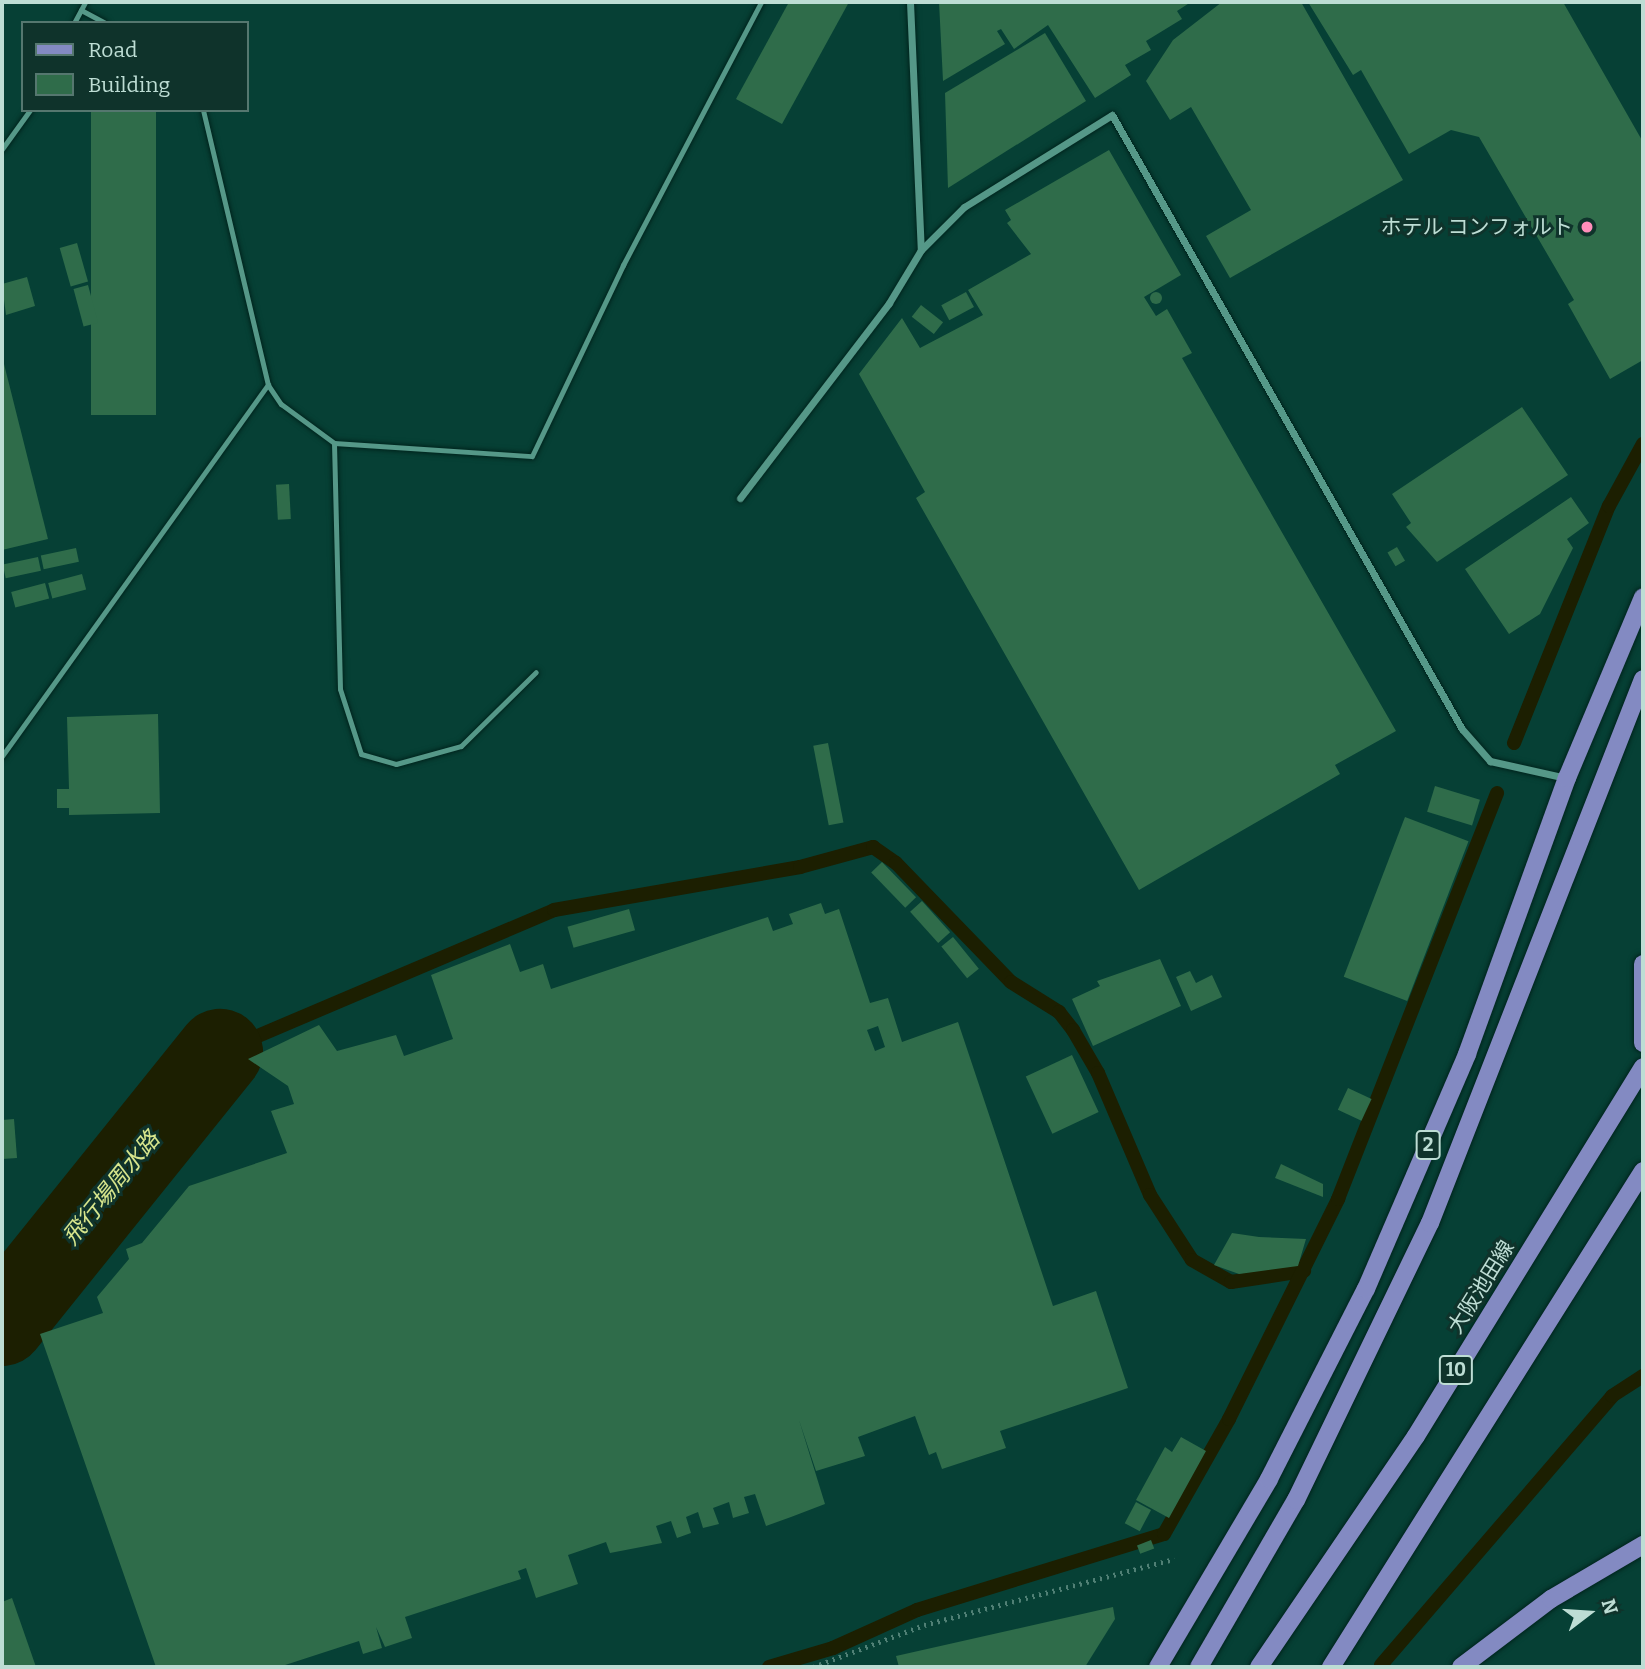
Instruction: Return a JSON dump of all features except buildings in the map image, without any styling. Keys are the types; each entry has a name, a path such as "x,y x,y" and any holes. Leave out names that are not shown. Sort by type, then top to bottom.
{"main road":[{"name":"2","path":"1158,1667 1269,1479 1361,1300 1472,1041 1567,778 1643,597"},
{"name":"2","path":"1199,1667 1296,1500 1430,1223 1643,679"},
{"path":"1643,969 1643,1043"},
{"name":"大阪池田線","path":"1259,1667 1416,1436 1643,1067"},
{"name":"10","path":"1331,1667 1643,1171"},
{"path":"1461,1667 1551,1599 1643,1545"}],"street":[{"path":"910,2 914,189 921,250"},
{"path":"740,498 889,303 921,250 964,207 1112,115 1462,729 1490,761 1567,778"}],"lane":[{"path":"75,21 85,2"},
{"path":"203,112 268,385 297,419 334,443 532,456 624,265 761,2"},
{"path":"80,9 101,21"},
{"path":"2,149 29,112"},
{"path":"2,756 268,385"},
{"path":"334,443 340,689 361,754 396,764 461,746 536,672"}],"path":[{"path":"813,1667 924,1625 1174,1559"}],"waterway":[{"path":"1514,743 1609,506 1643,444"},
{"path":"769,1667 833,1648 917,1610 1164,1534 1229,1419 1338,1199 1497,793"},
{"path":"220,1052 554,910 800,867 873,847 896,863 1011,982 1059,1012 1073,1030 1098,1073 1150,1195 1192,1260 1231,1282 1304,1271"},
{"name":"飛行場周水路","path":"2,1323 220,1052"},
{"path":"1381,1665 1612,1396 1643,1376"}],"place":[{"name":"ホテル コンフォルト","path":"1587,227"}]}
